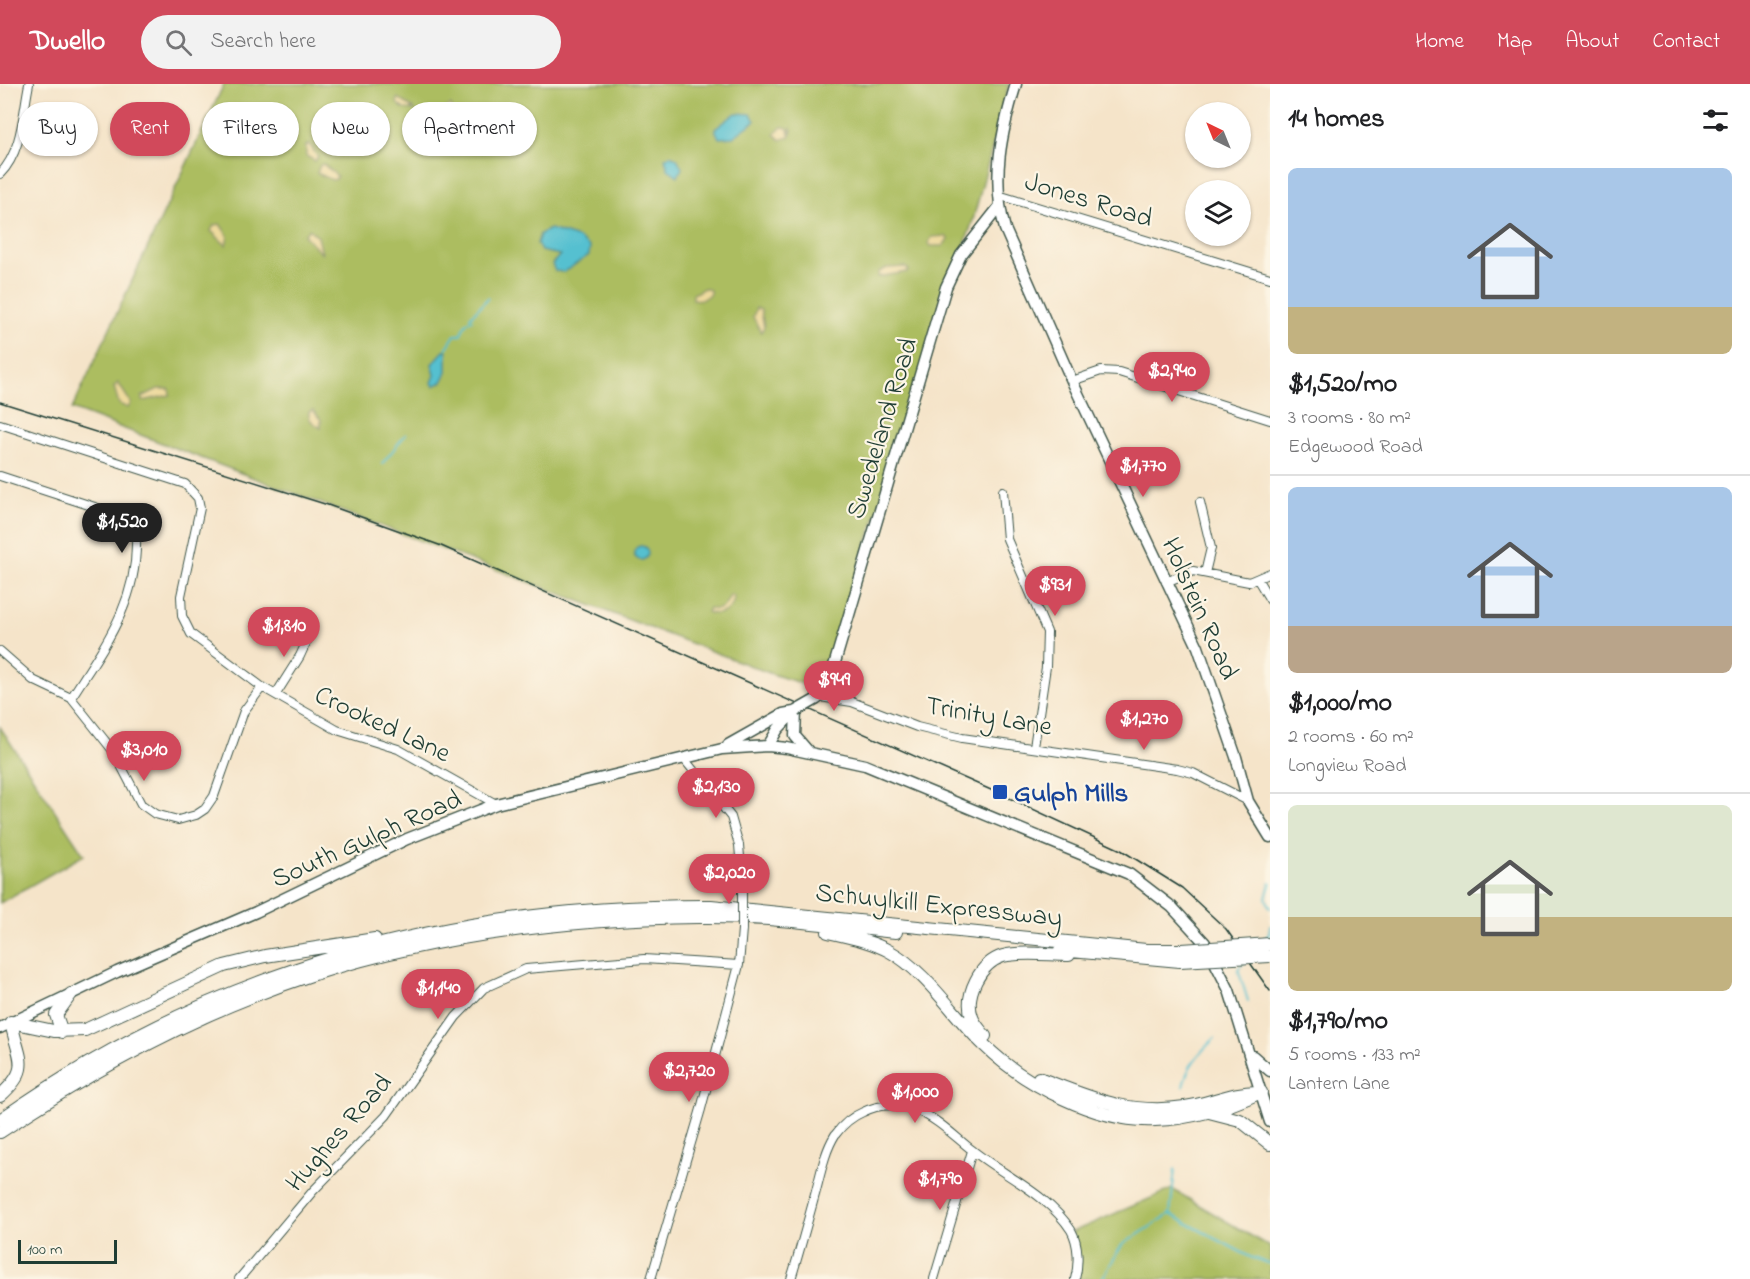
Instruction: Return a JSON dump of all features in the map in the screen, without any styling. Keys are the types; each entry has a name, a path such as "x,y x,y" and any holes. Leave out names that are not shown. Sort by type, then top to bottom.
{"highway":[{"name":"Schuylkill Expressway","path":"0,1120 61,1079 158,1025 277,975 408,936 492,920 663,906 711,906 1146,950 1181,956 1270,944"},
{"name":"Schuylkill Expressway","path":"0,1132 74,1084 131,1052 223,1009 311,975 419,947 481,935 562,925 699,917 997,942 1114,956 1270,956"},
{"path":"756,920 818,929 889,951 908,963 984,1046 1024,1078 1103,1114 1154,1120 1205,1112 1243,1100 1265,1090"},
{"path":"4,1022 62,1032 78,1031 98,1026 211,971 239,962 345,941 408,936"},
{"path":"1114,956 1028,954 1005,956 994,960 983,970 973,986 969,1005 972,1020 987,1039 1029,1074 1110,1105 1152,1111 1187,1107 1240,1092 1265,1090"},
{"path":"62,1032 56,1021 57,1012 71,994"},
{"path":"0,1096 19,1077 22,1066 4,1022"},
{"path":"1205,1112 1240,1120 1270,1144"}],"main road":[{"path":"999,207 1000,151 1016,84"},
{"name":"Holstein Road","path":"999,207 1014,252 1072,381 1198,647 1236,757 1248,801"},
{"name":"Swedeland Road","path":"818,698 825,692 831,675 949,279 958,260 979,229 999,207"},
{"path":"722,749 783,714 795,711 818,698"},
{"path":"768,746 778,729 795,711"},
{"path":"795,711 795,736 808,751"},
{"path":"768,746 767,734 774,721"},
{"name":"South Gulph Road","path":"4,1022 256,912 407,839 496,804 685,760 722,749 768,746 808,751 866,765 1129,874 1158,895 1189,924 1205,943 1229,990 1248,1048"},
{"path":"1248,801 1270,837"},
{"path":"1248,1048 1265,1090 1270,1122"},
{"path":"1248,1048 1258,1063 1270,1071"}],"street":[{"path":"0,174 9,164 15,151 29,84"},
{"name":"Jones Road","path":"998,195 1270,278"},
{"path":"1072,381 1101,371 1119,372 1270,420"},
{"name":"Crooked Lane","path":"0,424 177,480 192,491 198,498 200,517 181,596 185,625 199,642 262,687 337,730 408,754 496,804"},
{"path":"0,476 107,511 125,523 136,538 128,600 114,633 71,698"},
{"path":"1003,491 1007,539 1047,632 1046,667 1034,747"},
{"path":"1200,502 1211,548 1205,573"},
{"path":"1166,582 1193,571 1237,581 1258,580 1270,573"},
{"path":"1258,580 1270,600"},
{"path":"276,694 300,657 311,632"},
{"path":"0,651 33,680 71,698 114,752 141,804 155,814 178,820 196,815 205,809 214,796 241,717 262,687"},
{"path":"831,675 837,687 852,702"},
{"name":"Trinity Lane","path":"818,698 852,702 917,727 962,738 1034,747 1193,773 1248,801"},
{"path":"651,1279 701,1109 738,965 742,929 739,845 731,817 685,760"},
{"name":"Hughes Road","path":"239,1279 313,1191 386,1116 456,1017 483,988 526,969 644,959 738,965"},
{"path":"791,1279 826,1155 835,1135 848,1120 869,1109 905,1107 939,1123 972,1151 1045,1202 1060,1216 1072,1232 1078,1252 1075,1279"},
{"path":"934,1279 972,1151"}],"green space":[{"path":"224,84 1009,84 973,220 819,689 772,674 72,409 202,131 202,156 299,156 299,102 216,102"},
{"path":"0,727 84,855 0,903"},
{"path":"1172,1189 1270,1247 1270,1279 1075,1279 1072,1232"}],"sand":[{"path":"398,98 404,102 402,107 397,103"},
{"path":"782,127 788,128 789,134 791,128 792,131 789,137 781,140 774,134"},
{"path":"309,144 311,147 311,156 318,157 315,161 306,156 306,146"},
{"path":"323,164 337,176 336,179 332,180 317,173 320,165"},
{"path":"220,224 228,236 226,245 211,231 214,225"},
{"path":"309,229 318,237 322,254 304,235"},
{"path":"946,236 948,239 943,246 931,246 928,243 932,237"},
{"path":"905,267 909,270 907,272 878,277 879,272 887,268"},
{"path":"704,288 710,290 710,294 701,300 693,299 693,294"},
{"path":"756,308 761,310 764,327 761,332 753,317"},
{"path":"118,383 131,403 128,408 119,404 114,387"},
{"path":"158,389 169,389 170,395 143,401 142,397"},
{"path":"313,410 321,420 321,428 310,420 309,412"},
{"path":"730,595 734,596 732,606 725,612 717,614 707,612 709,608 720,609"}],"water":[{"path":"736,113 751,114 755,121 733,137 719,138 715,129"},
{"path":"670,155 677,158 682,168 678,176 668,169 665,158"},
{"path":"550,229 578,238 590,247 589,255 564,272 555,271 552,264 560,255 541,251 537,244 540,234"},
{"path":"444,351 447,351 447,372 442,382 434,386 432,383 435,375 432,364"},
{"path":"641,546 646,548 648,553 646,558 641,560 636,558 634,553 636,548"}],"waterway":[{"path":"446,349 455,335 460,335 467,322 472,320 470,317 488,298"},
{"path":"382,464 406,434"},
{"path":"1270,883 1266,898 1270,908"},
{"path":"1264,940 1269,934 1270,926"},
{"path":"1244,962 1238,969 1248,1001"},
{"path":"1183,1087 1194,1060 1215,1038"},
{"path":"1175,1169 1170,1214 1250,1257 1270,1264"},
{"path":"1102,1279 1122,1245 1170,1214"}],"tram line":[{"path":"0,402 328,505 439,545 1009,798 1121,850 1182,888 1226,929 1270,991"}],"place":[{"name":"Gulph Mills","path":"1000,792"}]}
